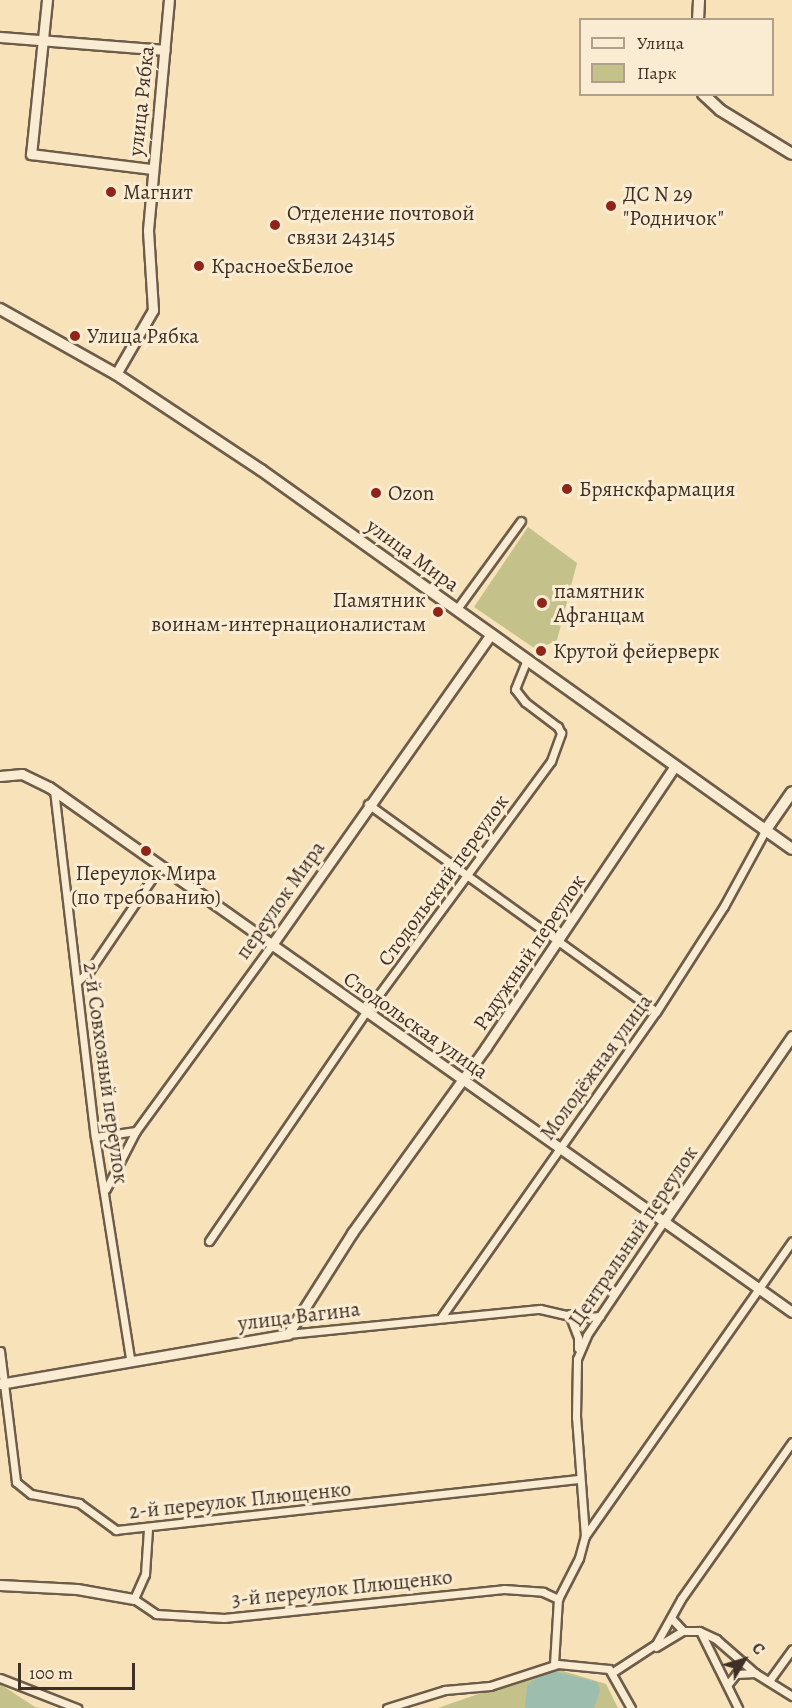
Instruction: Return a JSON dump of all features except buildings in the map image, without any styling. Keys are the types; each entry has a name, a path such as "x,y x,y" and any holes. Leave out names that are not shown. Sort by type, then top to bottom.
{"main road":[{"path":"698,18 699,0"},
{"path":"705,96 720,110 792,154"},
{"name":"улица Мира","path":"0,309 116,375 261,470 792,849"},
{"path":"765,831 792,792"}],"street":[{"path":"47,0 32,154 152,169"},
{"name":"улица Рябка","path":"116,375 153,310 148,230 169,0"},
{"path":"0,36 164,50"},
{"path":"456,610 521,521"},
{"name":"переулок Мира","path":"106,1189 136,1131 271,946 368,804 491,634"},
{"name":"Стодольский переулок","path":"209,1241 366,1012 551,761 557,746 558,727 525,702 516,689 527,660"},
{"name":"Радужный переулок","path":"288,1334 352,1233 559,939 675,766"},
{"name":"Стодольская улица","path":"0,776 17,774 54,790 159,868 792,1312"},
{"name":"2-й Совхозный переулок","path":"54,790 95,1137 106,1189 130,1359"},
{"path":"368,804 559,939 656,1012"},
{"name":"Молодёжная улица","path":"442,1316 558,1146 656,1012 724,906 765,831"},
{"path":"77,982 90,970 159,868"},
{"name":"Центральный переулок","path":"585,1536 579,1479 577,1359 602,1315 664,1221 792,1036"},
{"path":"95,1137 136,1131"},
{"path":"554,1664 558,1599 579,1558 585,1536 792,1241"},
{"name":"улица Вагина","path":"2,1384 130,1359 288,1334 442,1316 462,1319 540,1309 587,1318 602,1315"},
{"path":"569,1314 578,1338 577,1359"},
{"path":"0,1351 2,1384"},
{"name":"2-й переулок Плющенко","path":"2,1384 14,1478 19,1486 31,1494 79,1503 116,1530 148,1529 579,1479"},
{"path":"647,1652 672,1619 681,1599 792,1442"},
{"path":"0,1585 77,1589 134,1599 145,1574 148,1529"},
{"name":"3-й переулок Плющенко","path":"134,1599 156,1614 224,1618 504,1589 543,1592 558,1599"},
{"path":"672,1619 682,1631"},
{"path":"387,1708 445,1689 490,1686 554,1664 613,1672 682,1631 699,1631 716,1639 755,1673 792,1696"},
{"path":"699,1631 728,1684 738,1708"},
{"path":"769,1682 792,1649"},
{"path":"613,1672 632,1708"},
{"path":"728,1684 736,1674 755,1673"},
{"path":"0,1678 76,1708"}],"green space":[{"path":"528,527 577,563 557,640 537,650 474,607"},
{"path":"553,1668 606,1684 618,1708 438,1708"},
{"path":"0,1684 35,1707 40,1708 0,1708"}],"shaded area":[{"path":"548,1670 597,1682 600,1690 594,1708 525,1708 527,1685"}],"place":[{"name":"Магнит","path":"111,192"},
{"name":"ДС N 29 \"Родничок\"","path":"611,206"},
{"name":"Отделение почтовой связи 243145","path":"275,225"},
{"name":"Красное&Белое","path":"199,266"},
{"name":"Улица Рябка","path":"75,336"},
{"name":"Брянскфармация","path":"567,489"},
{"name":"Ozon","path":"376,493"},
{"name":"памятник Афганцам","path":"542,603"},
{"name":"Памятник воинам‐интернационалистам","path":"438,612"},
{"name":"Крутой фейерверк","path":"541,651"},
{"name":"Переулок Мира (по требованию)","path":"146,851"}]}
